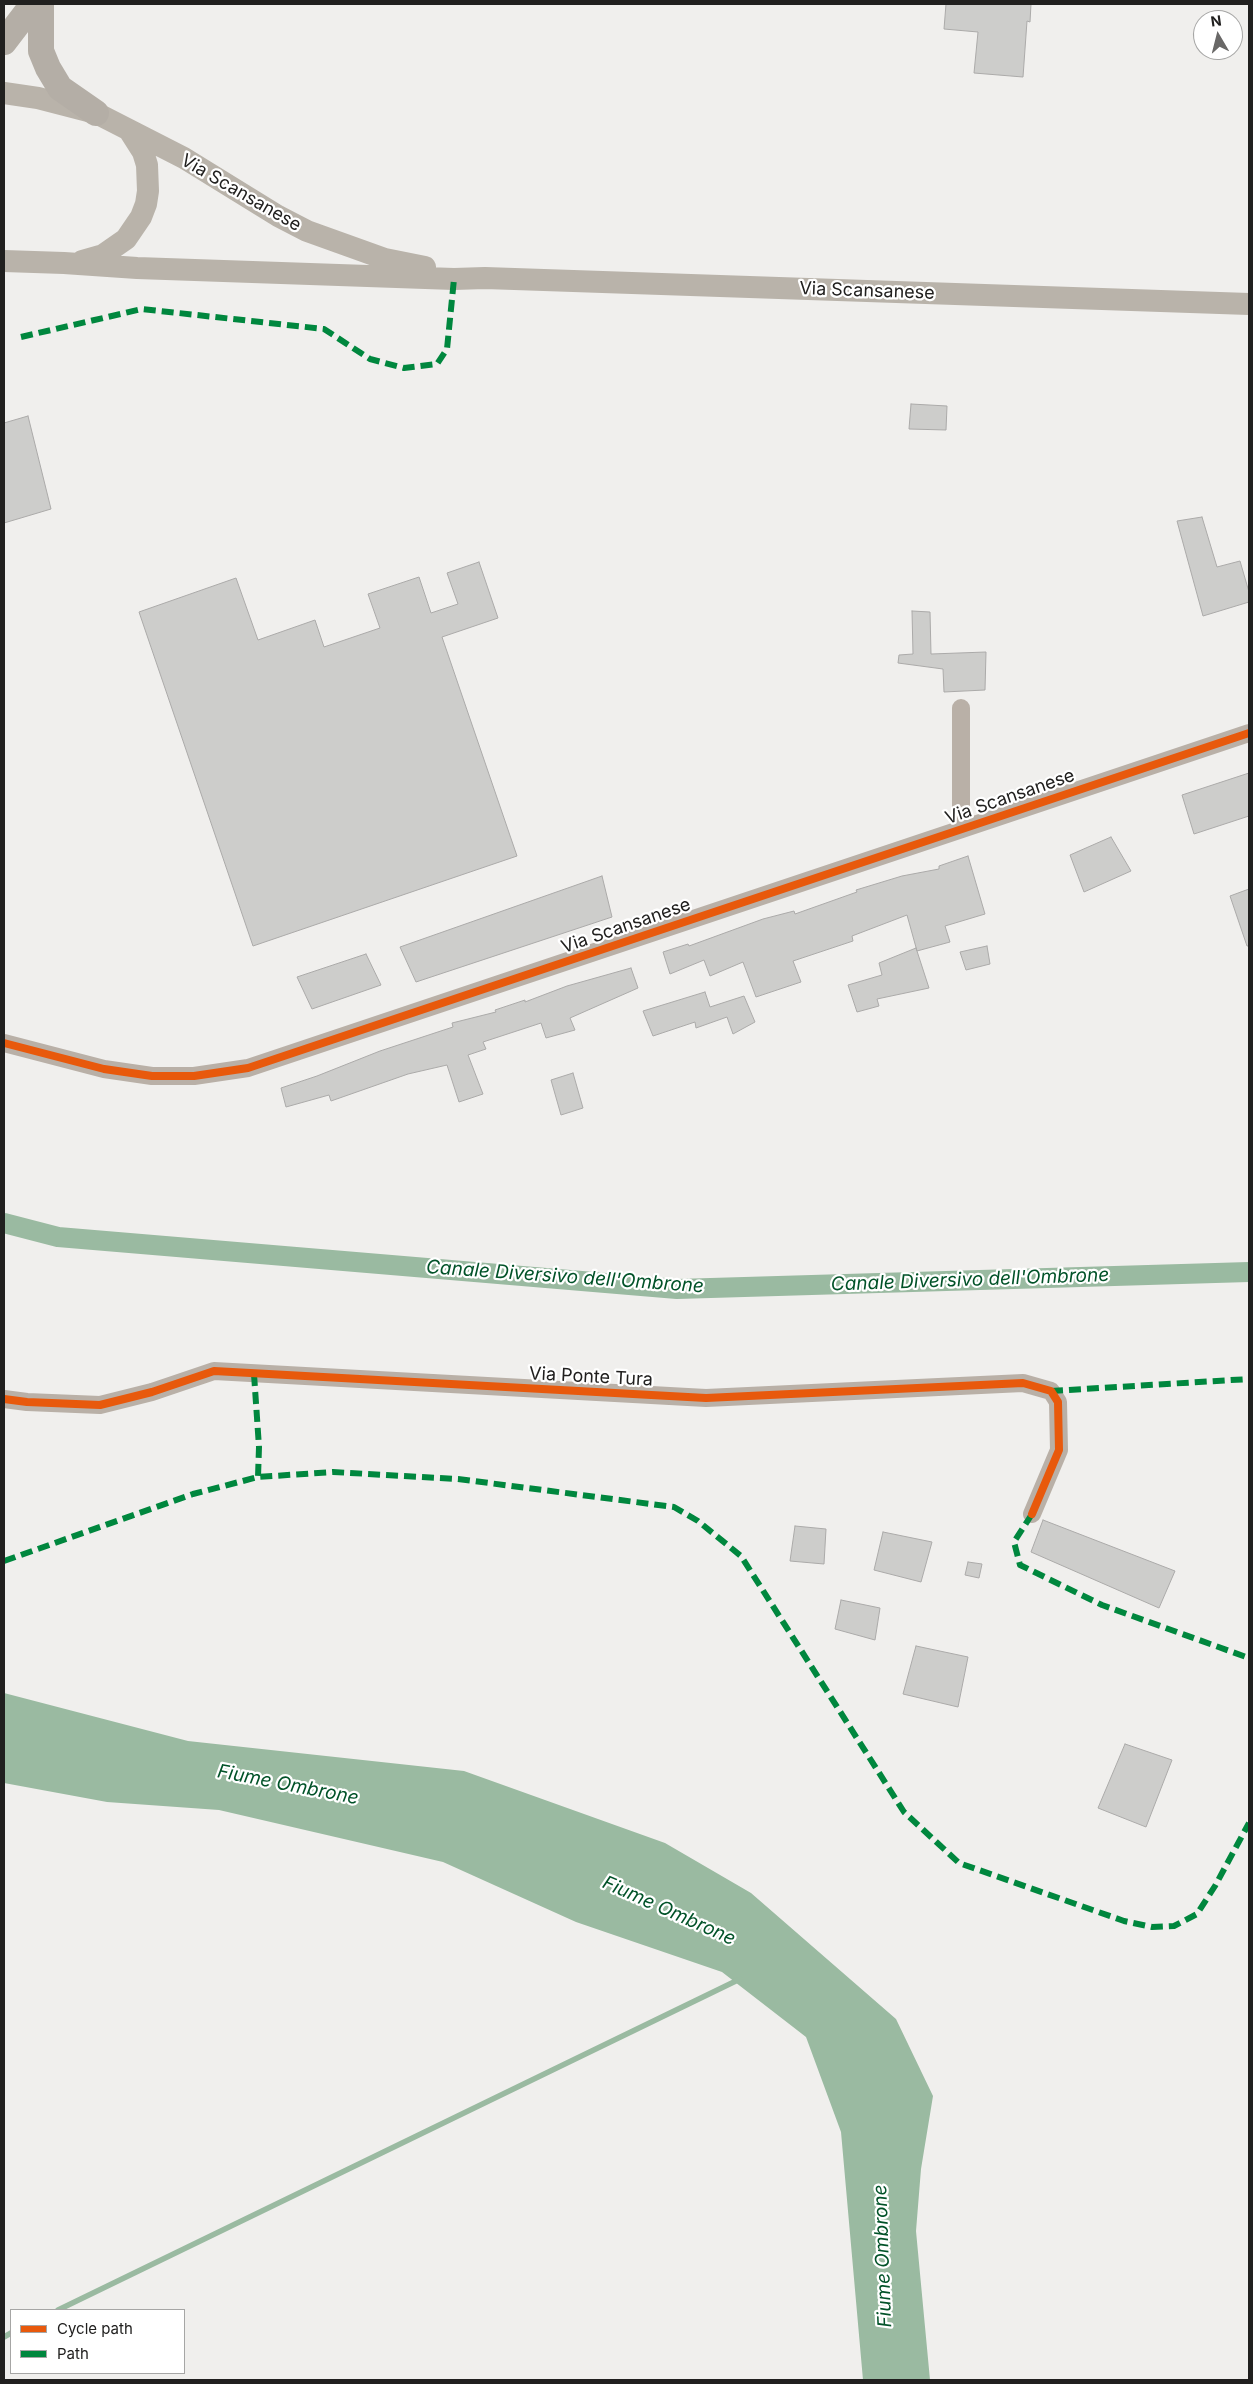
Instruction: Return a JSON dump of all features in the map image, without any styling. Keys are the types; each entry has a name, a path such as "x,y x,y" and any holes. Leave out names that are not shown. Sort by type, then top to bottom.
{"highway":[{"path":"4,42 33,4"},
{"path":"40,4 41,51 48,68 60,88 96,113"}],"main road":[{"name":"Via Scansanese","path":"4,93 38,98 96,113 184,158 307,232 385,259 485,278"},
{"path":"64,262 91,259 103,255 126,239 141,217 147,198 149,178 143,152 129,130"},
{"name":"Via Scansanese","path":"4,261 64,262 156,269 454,279 485,278 1249,304"}],"street":[{"path":"961,708 961,829"},
{"name":"Via Scansanese","path":"4,1043 104,1069 152,1076 194,1076 248,1068 1249,733"},
{"name":"Via Ponte Tura","path":"4,1398 26,1402 100,1405 152,1392 214,1371 706,1398 1023,1384 1051,1391 1058,1402 1059,1450 1032,1514"}],"water":[{"name":"Fiume Ombrone","path":"4,1693 188,1741 464,1771 665,1843 751,1893 896,2019 933,2096 921,2169 916,2231 930,2380 863,2380 841,2132 806,2037 722,1972 576,1922 443,1862 219,1810 107,1802 4,1783"}],"building":[{"path":"946,4 1031,4 1030,22 1027,21 1023,77 974,73 978,32 944,29"},
{"path":"911,404 947,406 946,430 909,429"},
{"path":"28,416 51,509 4,523 4,423"},
{"path":"1202,517 1217,567 1240,561 1249,592 1249,602 1203,616 1177,521"},
{"path":"479,562 498,618 442,637 517,856 253,946 139,612 236,578 258,640 315,620 324,647 380,628 368,594 419,577 431,613 458,604 447,573"},
{"path":"912,611 930,612 931,654 986,652 985,690 944,692 943,669 898,663 899,655 913,654"},
{"path":"1249,773 1249,816 1194,834 1182,795"},
{"path":"1111,837 1131,871 1084,892 1070,855"},
{"path":"968,856 985,914 945,926 950,942 917,951 907,915 852,936 853,941 793,961 801,982 756,997 743,962 710,976 704,960 670,974 663,952 688,944 689,946 763,919 794,911 795,914 857,892 856,890 902,876 939,869 939,866"},
{"path":"602,876 612,917 416,982 400,947"},
{"path":"1249,889 1249,946 1247,946 1230,896"},
{"path":"987,946 990,964 966,970 960,952"},
{"path":"916,948 929,988 877,999 879,1006 857,1012 848,985 882,975 879,963"},
{"path":"366,954 381,985 312,1009 297,977"},
{"path":"631,968 638,988 570,1018 575,1030 546,1038 541,1023 483,1042 486,1049 468,1055 483,1094 459,1102 447,1065 408,1074 331,1101 329,1095 286,1107 281,1088 380,1051 453,1027 452,1023 496,1012 495,1010 525,1000 525,1002 567,986"},
{"path":"705,992 710,1007 744,996 755,1022 733,1034 727,1017 696,1028 695,1022 653,1036 643,1011"},
{"path":"573,1073 583,1108 561,1115 551,1080"},
{"path":"1043,1520 1175,1571 1159,1608 1031,1552"},
{"path":"795,1526 826,1529 824,1564 790,1561"},
{"path":"883,1532 932,1542 921,1582 874,1570"},
{"path":"968,1562 982,1564 979,1578 965,1575"},
{"path":"841,1600 880,1608 875,1640 835,1629"},
{"path":"916,1646 968,1657 958,1707 903,1694"},
{"path":"1125,1744 1172,1760 1146,1827 1098,1808"}],"waterway":[{"name":"Canale Diversivo dell'Ombrone","path":"4,1223 58,1237 677,1289 1249,1272"},
{"path":"60,2309 740,1979"},
{"path":"4,2337 10,2334"}],"marked path":[{"path":"21,337 142,309 324,329 370,359 404,368 437,364 447,349 454,279"},
{"path":"254,1374 259,1447 258,1477"},
{"path":"1051,1391 1249,1379"},
{"path":"4,1561 193,1494 258,1477 333,1472 458,1479 674,1507 698,1521 741,1556 904,1812 959,1863 1124,1921 1152,1927 1174,1926 1197,1914 1215,1886 1249,1823"},
{"path":"1032,1514 1014,1542 1020,1565 1102,1605 1249,1658"}],"cycle path":[{"path":"4,1043 104,1069 152,1076 194,1076 248,1068 1249,733"},
{"path":"4,1399 27,1402 100,1405 152,1392 214,1371 706,1398 1023,1383 1051,1391 1058,1402 1059,1450 1032,1514"}]}
